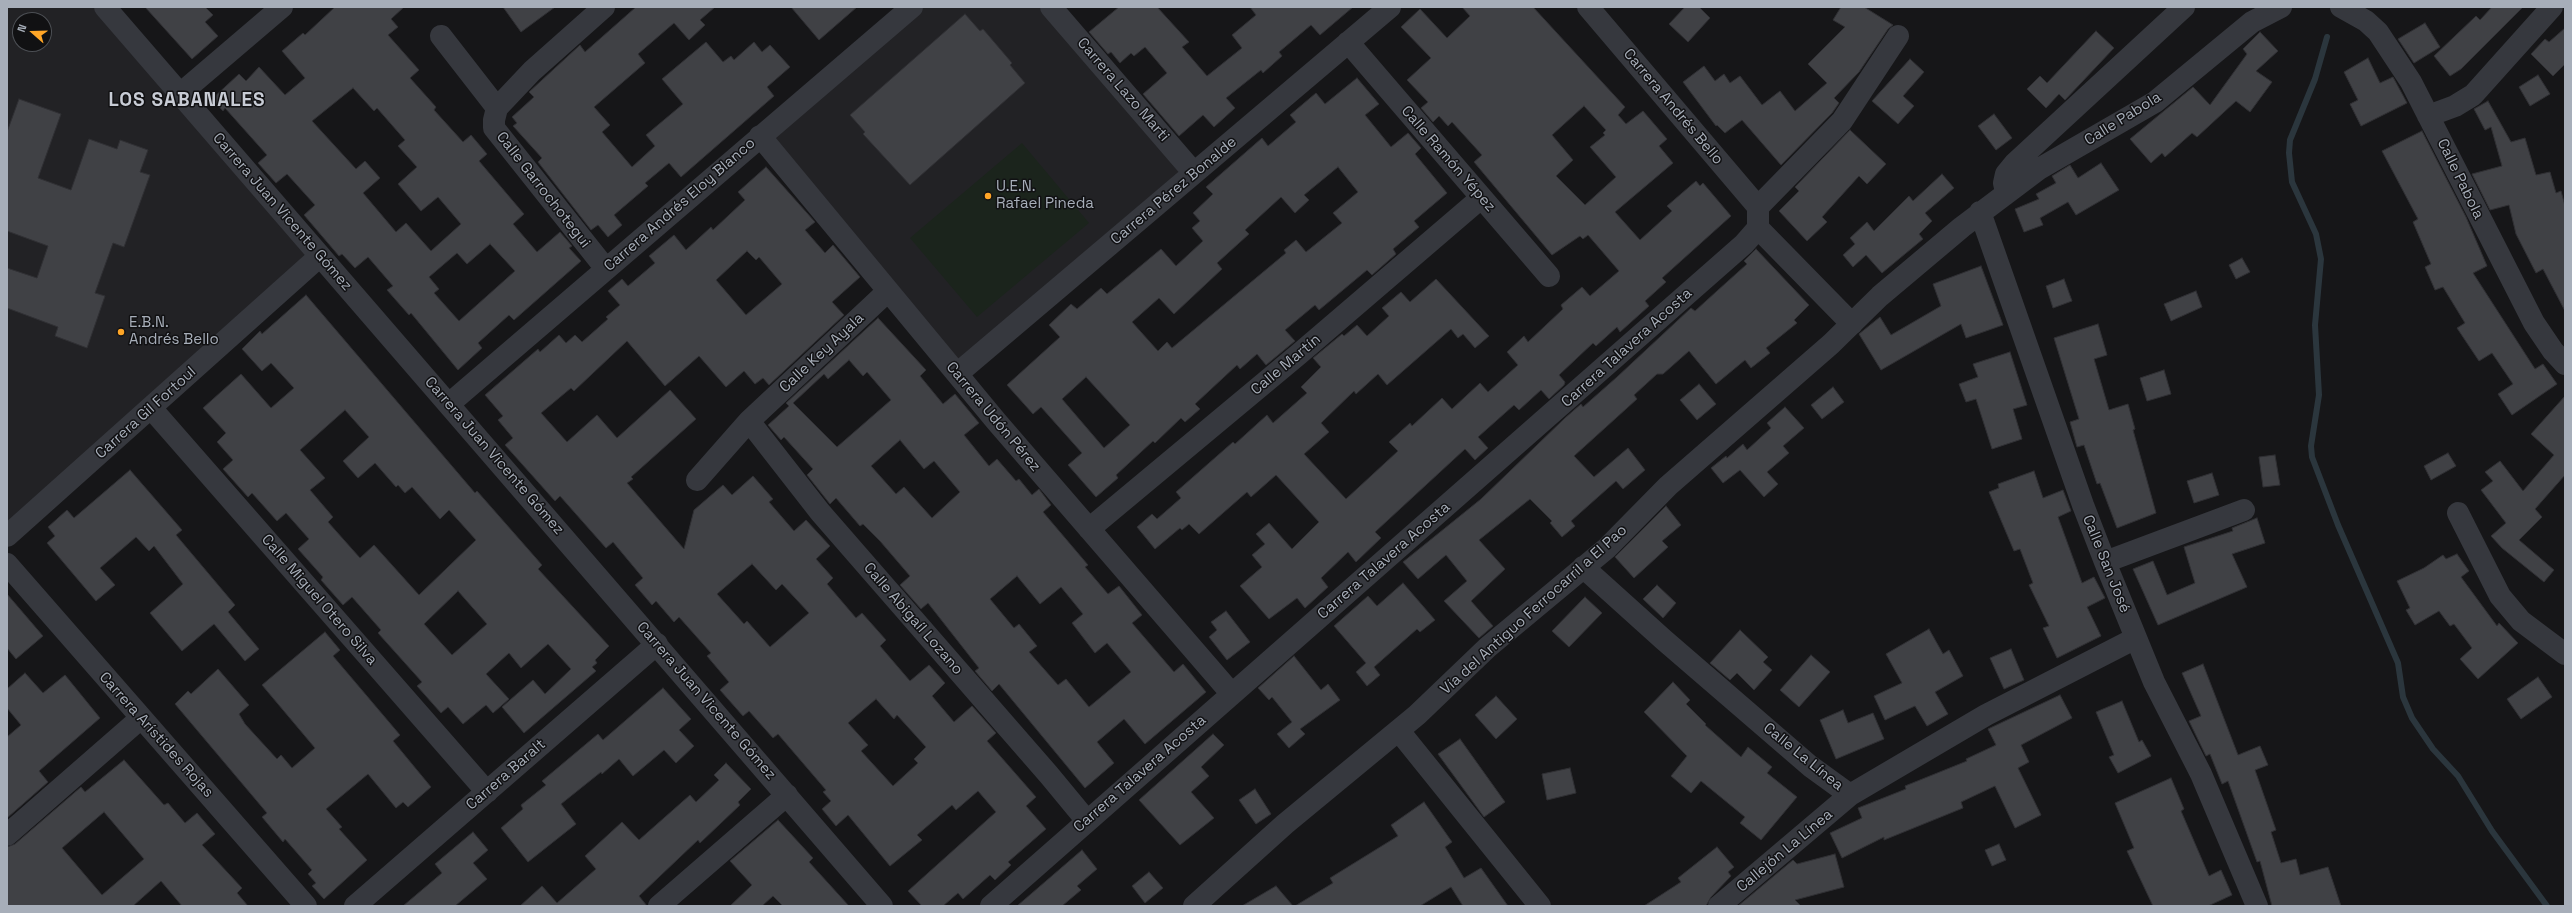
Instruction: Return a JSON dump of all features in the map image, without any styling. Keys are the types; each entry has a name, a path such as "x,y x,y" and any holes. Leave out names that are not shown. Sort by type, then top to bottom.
{"street":[{"name":"Carrera Juan Vicente Gómez","path":"105,7 882,906"},
{"path":"180,94 282,7"},
{"path":"441,36 497,108 555,49 604,7"},
{"name":"Carrera Andrés Eloy Blanco","path":"449,404 912,7"},
{"name":"Carrera Pérez Bonalde","path":"957,374 1390,7"},
{"name":"Carrera Andrés Bello","path":"1588,7 1758,218 1852,324"},
{"path":"2006,192 2004,183 2006,174 2015,163 2184,7"},
{"name":"Calle Pabola","path":"1980,212 2006,192 2051,162 2141,112 2252,22 2281,7"},
{"name":"Calle Pabola","path":"2341,7 2366,21 2386,42 2411,82 2534,323 2549,346 2565,364"},
{"path":"2428,116 2455,106 2473,95 2552,7"},
{"name":"Carrera Lazo Marti","path":"1062,11 1194,173"},
{"name":"Carrera Talavera Acosta","path":"991,906 1231,693 1518,445 1744,244 1758,218 1842,120 1898,36"},
{"name":"Calle Ramón Yépez","path":"1348,42 1549,276"},
{"name":"Calle Garrochotegui","path":"497,108 494,128 606,269"},
{"name":"Carrera Udón Pérez","path":"760,136 957,374 1231,693"},
{"name":"Calle Martín","path":"1089,529 1299,354 1481,198"},
{"name":"Vía del Antiguo Ferrocarril a El Pao","path":"1194,906 1285,824 1399,731 1488,647 1606,548 1668,486 1852,324 1880,296 1980,212"},
{"name":"Calle San José","path":"1980,212 2083,505 2136,638 2154,682 2201,774 2257,906"},
{"name":"Carrera Gil Fortoul","path":"7,536 320,256"},
{"name":"Calle Key Ayala","path":"696,480 752,418 888,291"},
{"name":"Calle Miguel Otero Silva","path":"151,408 487,792"},
{"name":"Calle Abigaíl Lozano","path":"752,418 820,512 1049,775 1086,821"},
{"path":"2106,562 2244,510"},
{"path":"2458,513 2500,596 2526,626 2565,654"},
{"name":"Carrera Arístides Rojas","path":"7,564 306,906"},
{"name":"Calle La Línea","path":"1583,567 1664,640 1810,766 1850,795 1986,715 2136,638"},
{"name":"Carrera Baralt","path":"355,906 657,644"},
{"path":"7,835 141,718"},
{"path":"1399,731 1540,906"},
{"path":"659,906 787,795"},
{"name":"Callejón La Línea","path":"1719,906 1850,795"}],"shaded area":[{"name":"E.B.N. Andrés Bello","path":"7,7 105,7 320,256 7,536"},
{"name":"U.E.N. Rafael Pineda","path":"912,7 1051,7 1194,173 957,374 760,136"},
{"path":"1022,143 1089,223 977,317 910,238"}],"building":[{"path":"145,7 205,7 213,15 205,22 218,36 192,59"},
{"path":"335,7 404,7 391,19 398,27 388,35 419,70 410,78 436,107 434,110 463,142 471,135 487,154 479,161 524,214 513,224 537,252 560,232 572,246 569,248 581,261 514,320 509,315 478,343 482,348 458,370 411,313 409,315 387,290 393,286 368,257 355,268 342,254 339,256 304,215 315,205 287,174 276,183 258,163 267,155 225,108 223,111 212,99 239,74 246,81 259,67 285,95 305,78 282,51 303,33 305,35","holes":["353,88 374,111 377,108 405,140 398,146 417,167 398,184 421,211 438,197 461,224 431,251 406,223 396,232 363,193 380,178 365,161 356,169 312,121","490,244 515,271 459,321 434,293 439,289 429,277 457,253 467,264"]},
{"path":"503,7 555,7 521,32"},
{"path":"636,7 715,7 700,20 705,25 689,40 674,23 638,54 645,63 594,107 610,125 602,132 632,167 655,146 646,135 683,104 662,79 706,42 723,62 731,56 734,60 754,42 762,52 770,45 790,67 767,87 774,96 681,177 669,163 645,183 648,186 614,215 622,225 608,237 598,225 591,230 538,162 542,158 513,126 517,123 512,117 534,97 529,92 580,45 585,52"},
{"path":"791,7 857,7 819,40"},
{"path":"1119,7 1157,7 1189,42 1182,47 1207,76 1242,48 1232,35 1256,15 1250,7 1353,7 1320,35 1311,25 1279,52 1282,56 1263,73 1261,70 1226,98 1235,108 1214,127 1203,115 1179,136 1143,94 1167,73 1145,47 1134,56 1131,53 1120,63 1111,52 1108,54 1089,32"},
{"path":"1462,7 1533,7 1625,107 1618,115 1626,124 1643,111 1667,139 1659,146 1673,163 1615,212 1640,240 1672,211 1667,206 1696,181 1700,186 1703,183 1731,216 1662,278 1666,282 1645,301 1649,306 1620,332 1617,327 1596,346 1593,343 1559,375 1565,382 1564,385 1549,399 1541,390 1519,410 1514,405 1478,437 1488,448 1475,460 1465,449 1375,532 1381,538 1356,562 1348,552 1321,578 1328,587 1305,608 1297,598 1269,619 1240,586 1262,567 1252,555 1265,544 1256,534 1269,523 1292,549 1319,522 1276,475 1251,497 1247,492 1199,534 1189,524 1182,530 1180,528 1155,549 1137,527 1152,514 1157,519 1181,498 1176,492 1233,442 1235,444 1267,415 1273,423 1307,393 1301,387 1321,367 1313,358 1342,334 1344,336 1357,325 1367,336 1389,316 1382,308 1401,292 1410,302 1436,279 1489,336 1475,348 1463,334 1458,338 1451,329 1387,385 1378,374 1356,394 1354,391 1321,423 1329,432 1304,454 1346,499 1398,451 1389,442 1410,423 1412,426 1442,398 1452,409 1480,383 1488,392 1518,365 1507,352 1524,336 1528,342 1563,309 1561,305 1582,287 1590,296 1619,271 1588,235 1583,239 1580,236 1552,255 1474,162 1482,155 1452,122 1448,126 1439,116 1433,122 1421,108 1428,102 1407,80 1431,58 1401,27 1420,9 1447,38 1470,16","holes":["1584,106 1606,130 1603,133 1605,135 1590,147 1616,177 1585,205 1556,176 1573,160 1552,135"]},
{"path":"1685,7 1699,7 1710,18 1688,42 1669,24"},
{"path":"1841,7 1864,7 1893,25 1888,29 1859,72 1834,98 1839,103 1832,113 1781,165 1742,120 1725,133 1717,125 1716,126 1683,82 1704,66 1715,81 1724,74 1730,83 1740,76 1762,105 1780,91 1795,111 1827,83 1808,64 1845,27 1833,20"},
{"path":"2492,7 2523,7 2461,69 2450,76 2434,56 2476,16 2480,20"},
{"path":"965,14 980,31 983,29 1012,63 1010,65 1025,83 910,185 863,134 865,132 850,115"},
{"path":"2425,23 2440,47 2414,63 2398,39"},
{"path":"2565,28 2565,64 2553,76 2531,54 2545,39 2549,42"},
{"path":"2096,31 2114,48 2065,100 2059,94 2046,108 2027,89 2040,76 2047,83"},
{"path":"2260,32 2278,51 2256,71 2272,82 2250,112 2236,101 2197,137 2192,133 2165,157 2162,153 2151,163 2130,139 2193,87 2210,105 2247,54 2243,49"},
{"path":"2368,58 2380,83 2393,77 2407,103 2361,126 2350,104 2358,100 2344,72"},
{"path":"1910,59 1924,72 1903,96 1914,106 1898,124 1872,101"},
{"path":"2538,75 2550,94 2530,106 2519,87"},
{"path":"1357,78 1379,104 1365,115 1391,147 1408,133 1421,148 1415,154 1447,193 1414,221 1419,227 1393,249 1396,254 1372,275 1367,270 1319,310 1315,305 1285,330 1295,341 1266,365 1257,354 1240,369 1237,365 1195,404 1200,409 1185,422 1181,418 1155,443 1153,441 1116,475 1118,478 1096,497 1068,465 1082,453 1041,407 1033,414 1007,385 1060,337 1049,325 1071,304 1077,309 1101,288 1107,294 1161,249 1176,266 1203,241 1192,228 1200,221 1193,213 1213,194 1206,187 1262,138 1268,146 1296,122 1290,115 1316,93 1325,104","holes":["1338,167 1358,192 1333,213 1342,223 1306,252 1296,240 1284,250 1286,253 1172,348 1167,342 1158,351 1132,322 1159,298 1174,314 1222,269 1217,263 1249,234 1245,230 1281,197 1295,213 1309,200 1304,195","1086,377 1130,425 1104,448 1062,399"]},
{"path":"19,99 61,114 38,178 71,190 89,139 117,149 120,140 148,150 140,172 150,175 124,247 113,243 95,293 105,296 87,348 55,336 58,327 7,308 7,268 37,278 48,246 7,231 7,132"},
{"path":"2488,101 2511,142 2525,138 2536,175 2550,172 2556,193 2561,191 2565,206 2565,311 2543,269 2536,273 2516,234 2509,205 2490,210 2472,174 2502,166 2491,127 2485,130 2474,109"},
{"path":"1994,114 2012,138 1996,150 1978,126"},
{"path":"1850,130 1886,164 1867,184 1859,176 1822,217 1827,222 1807,241 1779,211 1799,191 1795,187"},
{"path":"2422,131 2466,217 2487,266 2473,273 2535,369 2543,364 2557,384 2512,415 2498,394 2513,384 2492,353 2479,361 2457,328 2465,323 2443,287 2435,290 2425,267 2431,264 2413,222 2418,219 2382,151"},
{"path":"2101,163 2119,190 2076,215 2068,202 2040,218 2043,225 2024,232 2015,209 2039,199 2036,194 2056,183 2052,176 2070,165 2078,178"},
{"path":"766,167 815,222 805,230 825,253 833,245 860,277 832,302 844,315 769,385 763,378 755,384 744,371 726,387 699,356 665,386 627,341 574,391 571,388 541,413 567,442 597,415 617,438 670,390 696,419 631,477 633,479 627,483 684,549 694,510 723,485 732,495 753,476 773,499 769,502 794,531 806,520 830,546 816,559 833,578 827,584 856,618 862,613 886,640 880,646 910,681 929,665 945,683 932,696 954,722 972,706 996,733 987,741 1036,797 1026,806 1046,829 1008,862 1011,865 995,880 990,875 963,899 958,893 943,906 922,906 908,891 996,812 978,791 956,810 952,805 917,835 922,840 890,866 848,815 836,826 822,809 831,801 823,792 826,790 778,734 773,738 749,711 743,716 720,690 729,682 707,656 711,653 679,617 674,622 656,601 652,605 635,585 643,578 613,542 606,548 560,496 555,501 505,445 513,438 498,420 503,416 485,395 538,349 540,352 559,335 566,343 575,335 582,342 608,319 606,317 620,305 608,291 622,279 628,286 655,263 649,256 674,235 686,250 711,227 713,230 745,200 738,192","holes":["747,251 756,260 759,257 782,284 746,315 716,280","752,564 776,590 782,584 809,613 770,647 747,621 744,624 717,594","876,699 894,719 897,715 926,747 914,759 918,763 893,786 861,751 868,745 848,723"]},
{"path":"1942,174 1954,188 1925,213 1932,221 1919,234 1923,239 1882,273 1866,255 1853,267 1843,255 1855,244 1850,238 1867,222 1874,231 1909,196 1913,201"},
{"path":"1756,249 1809,305 1794,320 1797,323 1766,348 1770,353 1751,368 1745,360 1716,384 1689,351 1663,374 1657,374 1634,395 1637,399 1574,456 1594,477 1628,448 1645,470 1623,489 1616,481 1571,521 1575,526 1562,537 1550,523 1552,521 1530,499 1479,540 1505,569 1471,601 1493,626 1479,638 1444,601 1467,581 1446,555 1418,579 1403,562 1481,499 1565,418 1581,404 1583,407 1691,308 1695,311 1747,264 1744,261"},
{"path":"2242,258 2250,272 2236,279 2229,265"},
{"path":"1981,266 2003,325 1966,338 1961,324 1881,370 1859,334 1880,317 1891,335 1941,306 1933,284"},
{"path":"2064,279 2072,301 2053,308 2046,286"},
{"path":"2196,291 2202,307 2171,321 2164,304"},
{"path":"306,295 475,493 477,491 542,565 538,569 609,646 595,660 597,663 592,667 596,671 524,733 502,707 533,680 545,694 571,669 548,644 521,668 509,653 486,674 509,699 493,713 486,705 463,724 448,707 441,713 417,686 422,682 378,633 381,630 352,597 343,605 321,580 323,577 298,549 309,539 286,513 277,521 252,493 248,497 223,469 233,460 217,442 226,433 203,408 241,374 271,408 294,388 271,363 262,371 242,349 260,331 262,334","holes":["345,410 369,437 343,461 358,478 375,463 396,487 398,485 405,493 412,487 440,519 449,510 476,540 419,595 374,545 360,558 328,522 333,517 310,490 325,478 300,450","458,591 487,624 452,655 424,624"]},
{"path":"878,318 926,370 920,376 943,404 955,394 979,423 964,435 989,466 997,459 1016,481 1019,479 1032,495 1039,489 1051,505 1043,512 1088,565 1085,567 1108,594 1119,586 1142,615 1132,623 1174,672 1183,664 1206,692 1145,744 1124,719 1097,742 1114,763 1085,788 999,684 992,691 975,671 979,668 928,603 921,609 900,585 910,576 880,541 863,524 860,526 836,498 830,504 807,475 813,469 784,437 781,440 768,425 789,406 786,403","holes":["849,360 863,376 867,372 891,400 837,447 793,403 824,374 828,379","900,440 924,469 934,461 960,492 932,518 904,487 896,494 871,466","1017,576 1040,604 1061,587 1083,614 1072,623 1095,653 1107,643 1131,672 1089,707 1066,679 1058,685 1029,652 1037,646 1019,624 1014,628 990,599"]},
{"path":"2098,324 2107,355 2094,359 2109,410 2128,404 2135,429 2133,430 2156,513 2117,528 2100,483 2097,484 2084,445 2077,447 2070,422 2079,419 2054,338"},
{"path":"2010,352 2027,405 2013,409 2022,439 1992,449 1976,399 1966,402 1959,384 1978,377 1973,364"},
{"path":"2164,370 2171,394 2147,401 2140,378"},
{"path":"1699,384 1716,404 1697,420 1680,400"},
{"path":"1833,387 1844,402 1822,419 1811,405"},
{"path":"2565,396 2565,475 2535,509 2542,517 2519,540 2554,570 2544,582 2502,548 2491,536 2506,523 2481,490 2493,481 2485,472 2500,461 2523,491 2554,455 2531,434"},
{"path":"1785,407 1804,428 1783,446 1789,453 1767,472 1778,484 1764,497 1740,470 1723,483 1711,468 1726,456 1727,458 1743,444 1747,450 1771,428 1767,423"},
{"path":"2448,453 2456,466 2431,480 2424,466"},
{"path":"2275,455 2280,485 2263,487 2259,457"},
{"path":"130,470 182,530 176,535 235,605 228,612 259,649 245,661 214,624 182,651 150,613 183,584 154,546 149,551 136,537 100,568 115,585 96,601 47,543 55,536 48,527 67,510 74,518"},
{"path":"2034,471 2043,498 2063,490 2071,511 2058,517 2082,583 2094,577 2105,598 2087,607 2101,636 2057,658 2043,628 2049,626 2029,585 2033,583 2020,549 2014,551 1989,492 1999,488 1998,484"},
{"path":"2212,473 2219,495 2194,503 2187,481"},
{"path":"1666,506 1681,525 1662,541 1668,547 1634,578 1615,557"},
{"path":"2257,518 2265,543 2232,554 2247,587 2158,625 2133,569 2153,561 2167,595 2195,583 2184,547 2233,531 2232,528"},
{"path":"2457,554 2469,571 2461,577 2497,626 2499,623 2518,643 2478,679 2460,659 2472,648 2454,624 2450,626 2439,611 2415,625 2406,610 2410,608 2397,581 2424,568 2443,555 2446,559"},
{"path":"1403,583 1435,620 1420,632 1417,629 1374,667 1380,675 1367,686 1356,672 1366,663 1334,626 1368,596 1377,606"},
{"path":"1657,585 1676,603 1663,618 1643,599"},
{"path":"7,594 43,636 16,659 7,648"},
{"path":"1585,597 1602,613 1569,647 1552,631"},
{"path":"1226,611 1250,642 1227,660 1209,637 1217,630 1211,622"},
{"path":"1929,629 1943,654 1949,650 1963,676 1935,692 1948,714 1927,726 1915,706 1885,720 1874,696 1902,683 1886,654"},
{"path":"1740,630 1768,657 1763,662 1772,670 1754,690 1737,673 1730,680 1710,663"},
{"path":"325,632 340,650 333,656 400,735 393,741 431,787 408,807 403,802 396,808 368,774 326,809 342,827 339,829 367,860 324,899 312,886 316,883 308,874 312,870 285,839 283,842 262,817 267,813 175,704 188,691 191,694 218,669 249,705 239,714 245,724 277,759 281,755 292,768 315,748 262,685"},
{"path":"2011,649 2024,680 2004,689 1990,658"},
{"path":"1811,655 1830,672 1799,707 1780,690"},
{"path":"1294,656 1321,690 1328,684 1340,700 1300,729 1305,734 1289,748 1277,734 1292,722 1272,697 1269,700 1258,688"},
{"path":"2203,664 2238,755 2260,746 2268,765 2255,770 2276,830 2271,832 2281,863 2296,859 2300,875 2328,867 2341,906 2272,906 2260,861 2257,862 2228,781 2222,784 2210,754 2206,756 2189,721 2201,716 2182,673"},
{"path":"25,673 43,693 65,675 100,718 39,771 48,782 7,818 7,737 21,725 7,708 7,689"},
{"path":"2538,677 2552,697 2521,719 2507,699"},
{"path":"1673,682 1690,700 1686,704 1706,724 1705,725 1741,757 1748,747 1772,767 1767,773 1797,797 1761,840 1740,823 1745,817 1701,781 1691,793 1671,776 1687,756 1644,712"},
{"path":"663,688 691,719 679,730 694,746 676,763 664,750 633,776 619,759 602,774 601,772 561,804 576,824 528,862 501,828 523,809 521,805 546,785 542,781 598,734 603,740"},
{"path":"2060,695 2072,718 2021,745 2029,762 2018,768 2041,815 2015,828 1995,786 1961,802 1963,808 1884,840 1884,837 1842,858 1830,833 1862,818 1858,808 1906,789 1905,786 1967,761 1966,759 1996,745 1988,729"},
{"path":"1496,696 1517,719 1496,739 1475,715"},
{"path":"2122,701 2139,742 2142,740 2151,756 2118,773 2109,757 2114,755 2096,712"},
{"path":"1843,710 1848,723 1873,713 1884,739 1836,759 1820,720"},
{"path":"1213,734 1224,745 1201,767 1209,776 1191,792 1214,818 1180,845 1139,800"},
{"path":"1460,739 1505,802 1484,817 1438,754"},
{"path":"124,760 164,805 168,803 185,823 197,813 215,834 202,845 242,888 237,893 248,906 182,906 161,881 133,906 7,906 7,847 15,844 81,787 85,792","holes":["104,812 144,859 102,895 62,848"]},
{"path":"726,763 751,789 738,802 740,805 700,843 698,840 639,896 647,906 520,906 542,886 557,903 596,869 585,856 622,822 639,840 690,795 696,802 719,780 714,775"},
{"path":"1570,768 1576,793 1547,800 1542,774"},
{"path":"2171,778 2184,809 2181,811 2209,876 2221,870 2232,895 2208,906 2153,906 2127,851 2134,848 2115,803"},
{"path":"1255,789 1271,814 1256,824 1239,800"},
{"path":"1424,802 1452,842 1445,847 1464,878 1481,868 1508,906 1463,906 1451,887 1420,906 1295,906 1333,883 1330,878 1398,836 1391,825"},
{"path":"778,820 813,858 809,862 849,906 783,906 773,896 762,906 730,906 752,885 730,861"},
{"path":"473,832 488,850 473,863 487,879 455,906 403,906 442,873 435,864"},
{"path":"1999,844 2006,860 1992,866 1985,850"},
{"path":"1717,847 1734,867 1728,872 1731,876 1711,897 1706,906 1644,906 1681,882 1678,878"},
{"path":"1082,850 1097,869 1077,886 1081,890 1062,906 1017,906"},
{"path":"1835,854 1844,887 1795,900 1801,906 1738,906 1793,860 1797,864"},
{"path":"1149,872 1163,888 1145,903 1132,886"},
{"path":"1276,886 1293,906 1242,906"}],"waterway":[{"path":"2327,37 2315,79 2290,140 2289,153 2292,182 2316,234 2321,259 2315,325 2319,395 2311,446 2312,457 2338,525 2398,663 2403,697 2412,718 2433,749 2458,776 2492,831 2547,906"}],"place":[{"name":"U.E.N. Rafael Pineda","path":"988,196"},
{"name":"E.B.N. Andrés Bello","path":"121,332"}],"district":[{"name":"LOS SABANALES","path":"187,101"}]}
